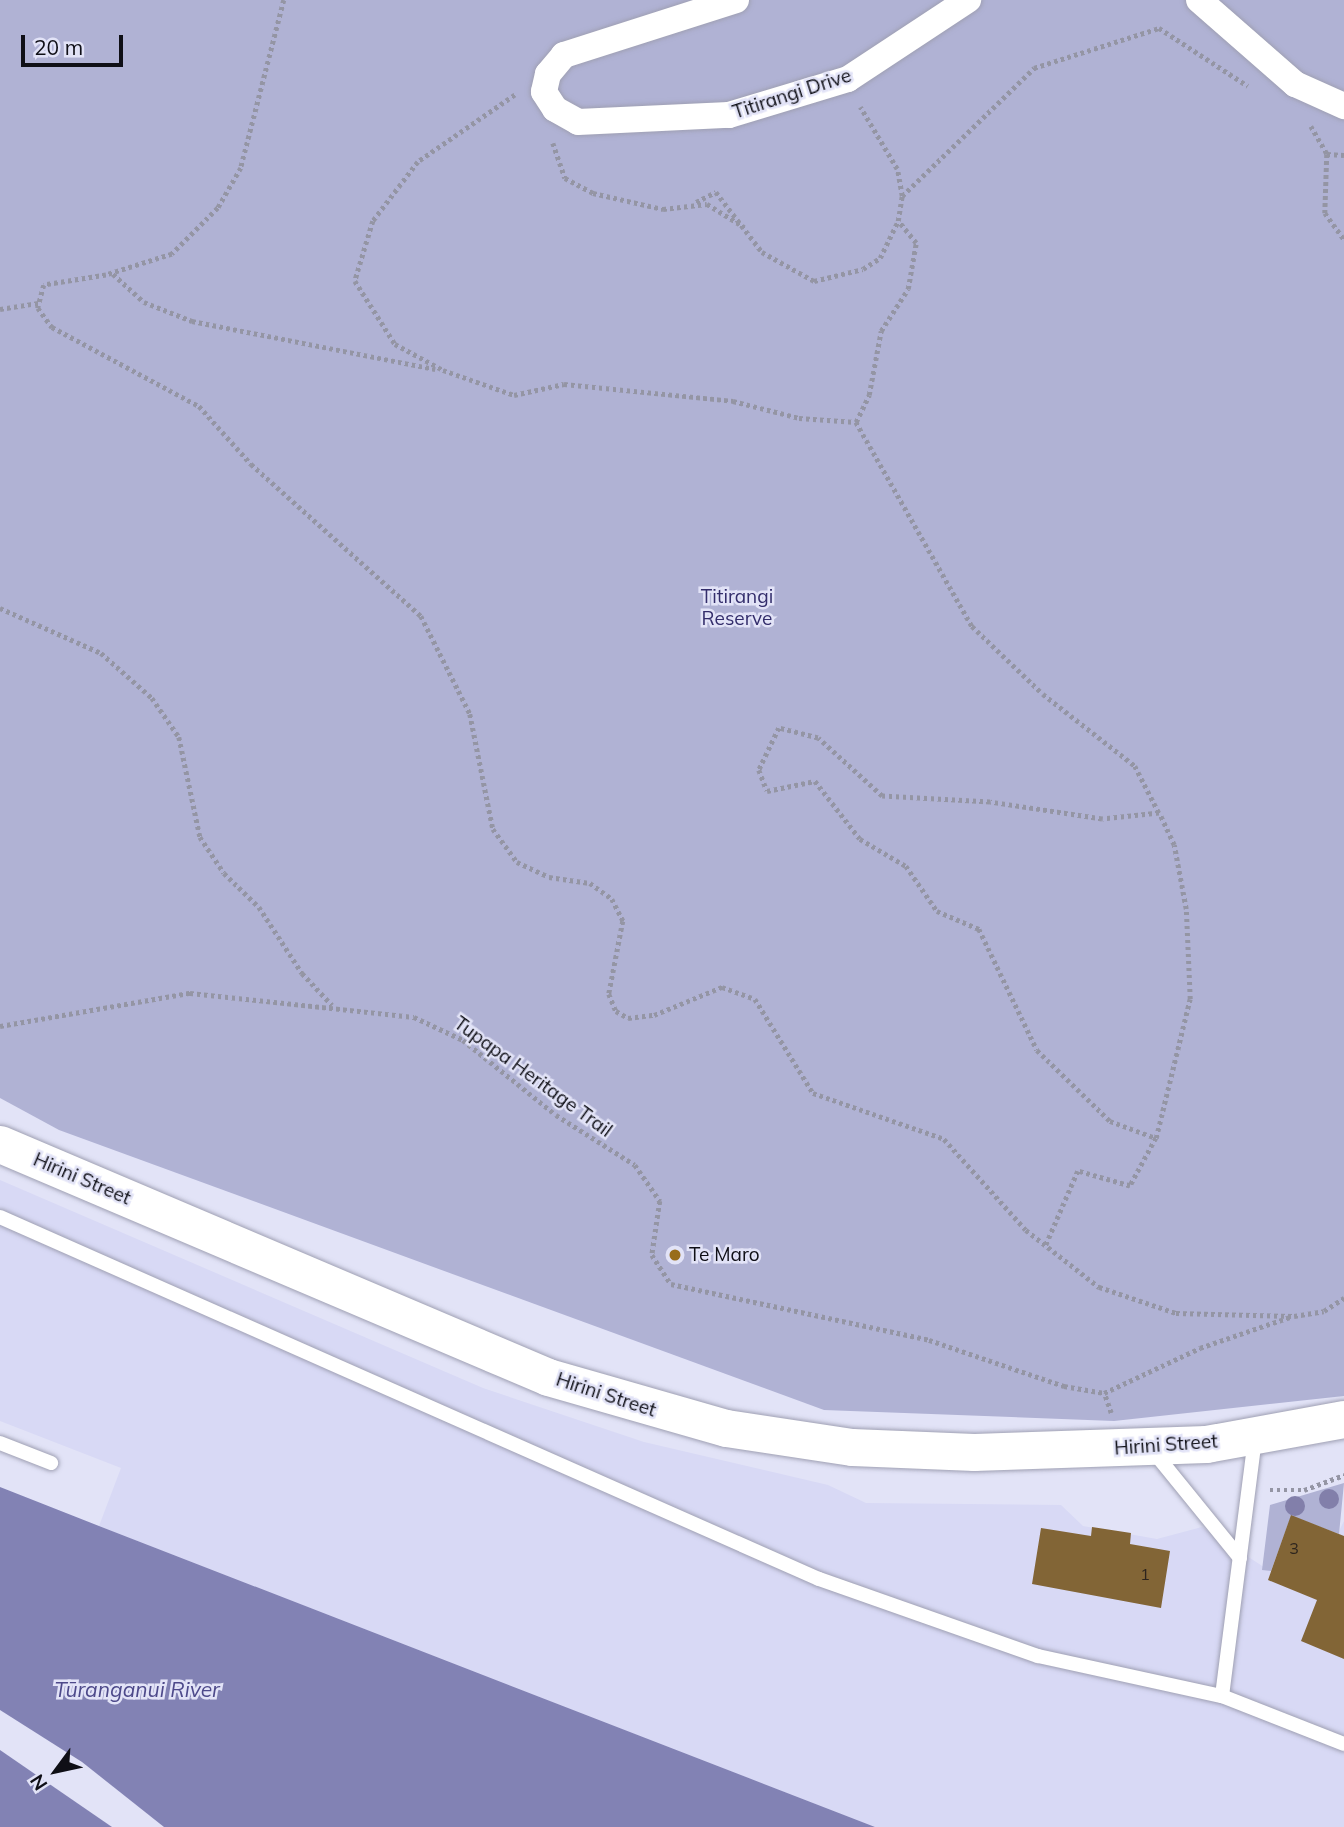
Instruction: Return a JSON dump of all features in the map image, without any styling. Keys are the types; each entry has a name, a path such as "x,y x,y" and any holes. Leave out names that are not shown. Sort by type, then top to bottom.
{"main road":[{"name":"Hirini Street","path":"0,1144 471,1346 670,1415 852,1447 1137,1448 1255,1438 1344,1419"}],"street":[{"name":"Titirangi Drive","path":"736,0 564,55 548,74 544,92 555,109 578,121 729,116 848,79 968,0"},
{"path":"1199,0 1295,84 1332,102"}],"lane":[{"path":"0,1217 819,1579 1038,1656 1222,1696 1344,1744"},
{"path":"1222,1696 1255,1438"},
{"path":"0,1443 51,1463"},
{"path":"1137,1448 1240,1558"}],"path":[{"path":"284,0 241,168 218,208 173,254 112,274 44,285 39,303 52,327 199,406 251,464 421,616 470,714 493,829 517,862 549,877 590,883 612,899 623,922 608,994 615,1011 628,1018 654,1015 722,987 755,999 813,1093 944,1139 982,1185 1045,1245 1099,1287 1176,1313 1294,1316"},
{"path":"902,196 1034,68 1159,28 1255,89"},
{"path":"443,370 395,344 355,281 373,221 418,162 515,95"},
{"path":"1332,102 1304,113 1327,154 1325,214 1344,239"},
{"path":"553,143 565,178 593,193 663,209 696,202 716,192 748,229 762,252 814,281 863,269 880,258 898,221 902,196 897,169 863,111"},
{"path":"1327,154 1344,155"},
{"path":"696,202 748,229"},
{"path":"856,422 869,395 881,331 908,289 916,243 898,221"},
{"path":"112,274 144,302 192,320 443,370 514,395 564,384 733,401 799,418 856,422"},
{"path":"0,309 39,303"},
{"path":"856,422 972,626 1043,694 1135,766 1174,845 1186,909 1190,999 1156,1138 1130,1186 1078,1171 1045,1245"},
{"path":"0,608 101,653 152,698 179,737 200,837 224,873 258,907 302,973 333,1006"},
{"path":"1156,1138 1110,1121 1037,1050 979,929 937,911 906,866 860,839 815,781 767,791 759,770 779,728 818,738 881,796 990,803 1102,819 1159,813"},
{"name":"Tupapa Heritage Trail","path":"0,1026 190,993 333,1006 414,1017 448,1031 556,1115 635,1165 660,1201 651,1239 654,1263 677,1288 719,1291 929,1340 1064,1386 1104,1393"},
{"path":"1137,1448 1104,1393 1200,1348 1294,1316 1324,1311 1344,1298"},
{"path":"1249,1485 1294,1492 1344,1475"}],"shaded area":[{"path":"0,1180 483,1388 644,1442 828,1485 866,1503 1061,1505 1083,1526 1157,1539 1202,1527 1270,1571 1291,1515 1338,1533 1344,1521 1344,1827 875,1827 99,1526 121,1468 0,1421"}],"green space":[{"name":"Titirangi Reserve","path":"0,0 1344,0 1344,1396 1114,1421 824,1410 59,1130 0,1098"},
{"path":"1344,1483 1339,1534 1291,1516 1271,1571 1262,1570 1270,1505"}],"water":[{"name":"Tūranganui River","path":"0,1487 99,1526 875,1827 0,1827"}],"pier":[{"path":"0,1710 82,1762 164,1827 112,1827 0,1750"}],"building":[{"path":"1291,1515 1344,1536 1344,1659 1301,1641 1317,1600 1268,1580"},
{"path":"1092,1527 1131,1533 1130,1544 1170,1551 1161,1608 1032,1584 1041,1528 1091,1536"}],"place":[{"name":"Te Maro","path":"675,1255"}]}
